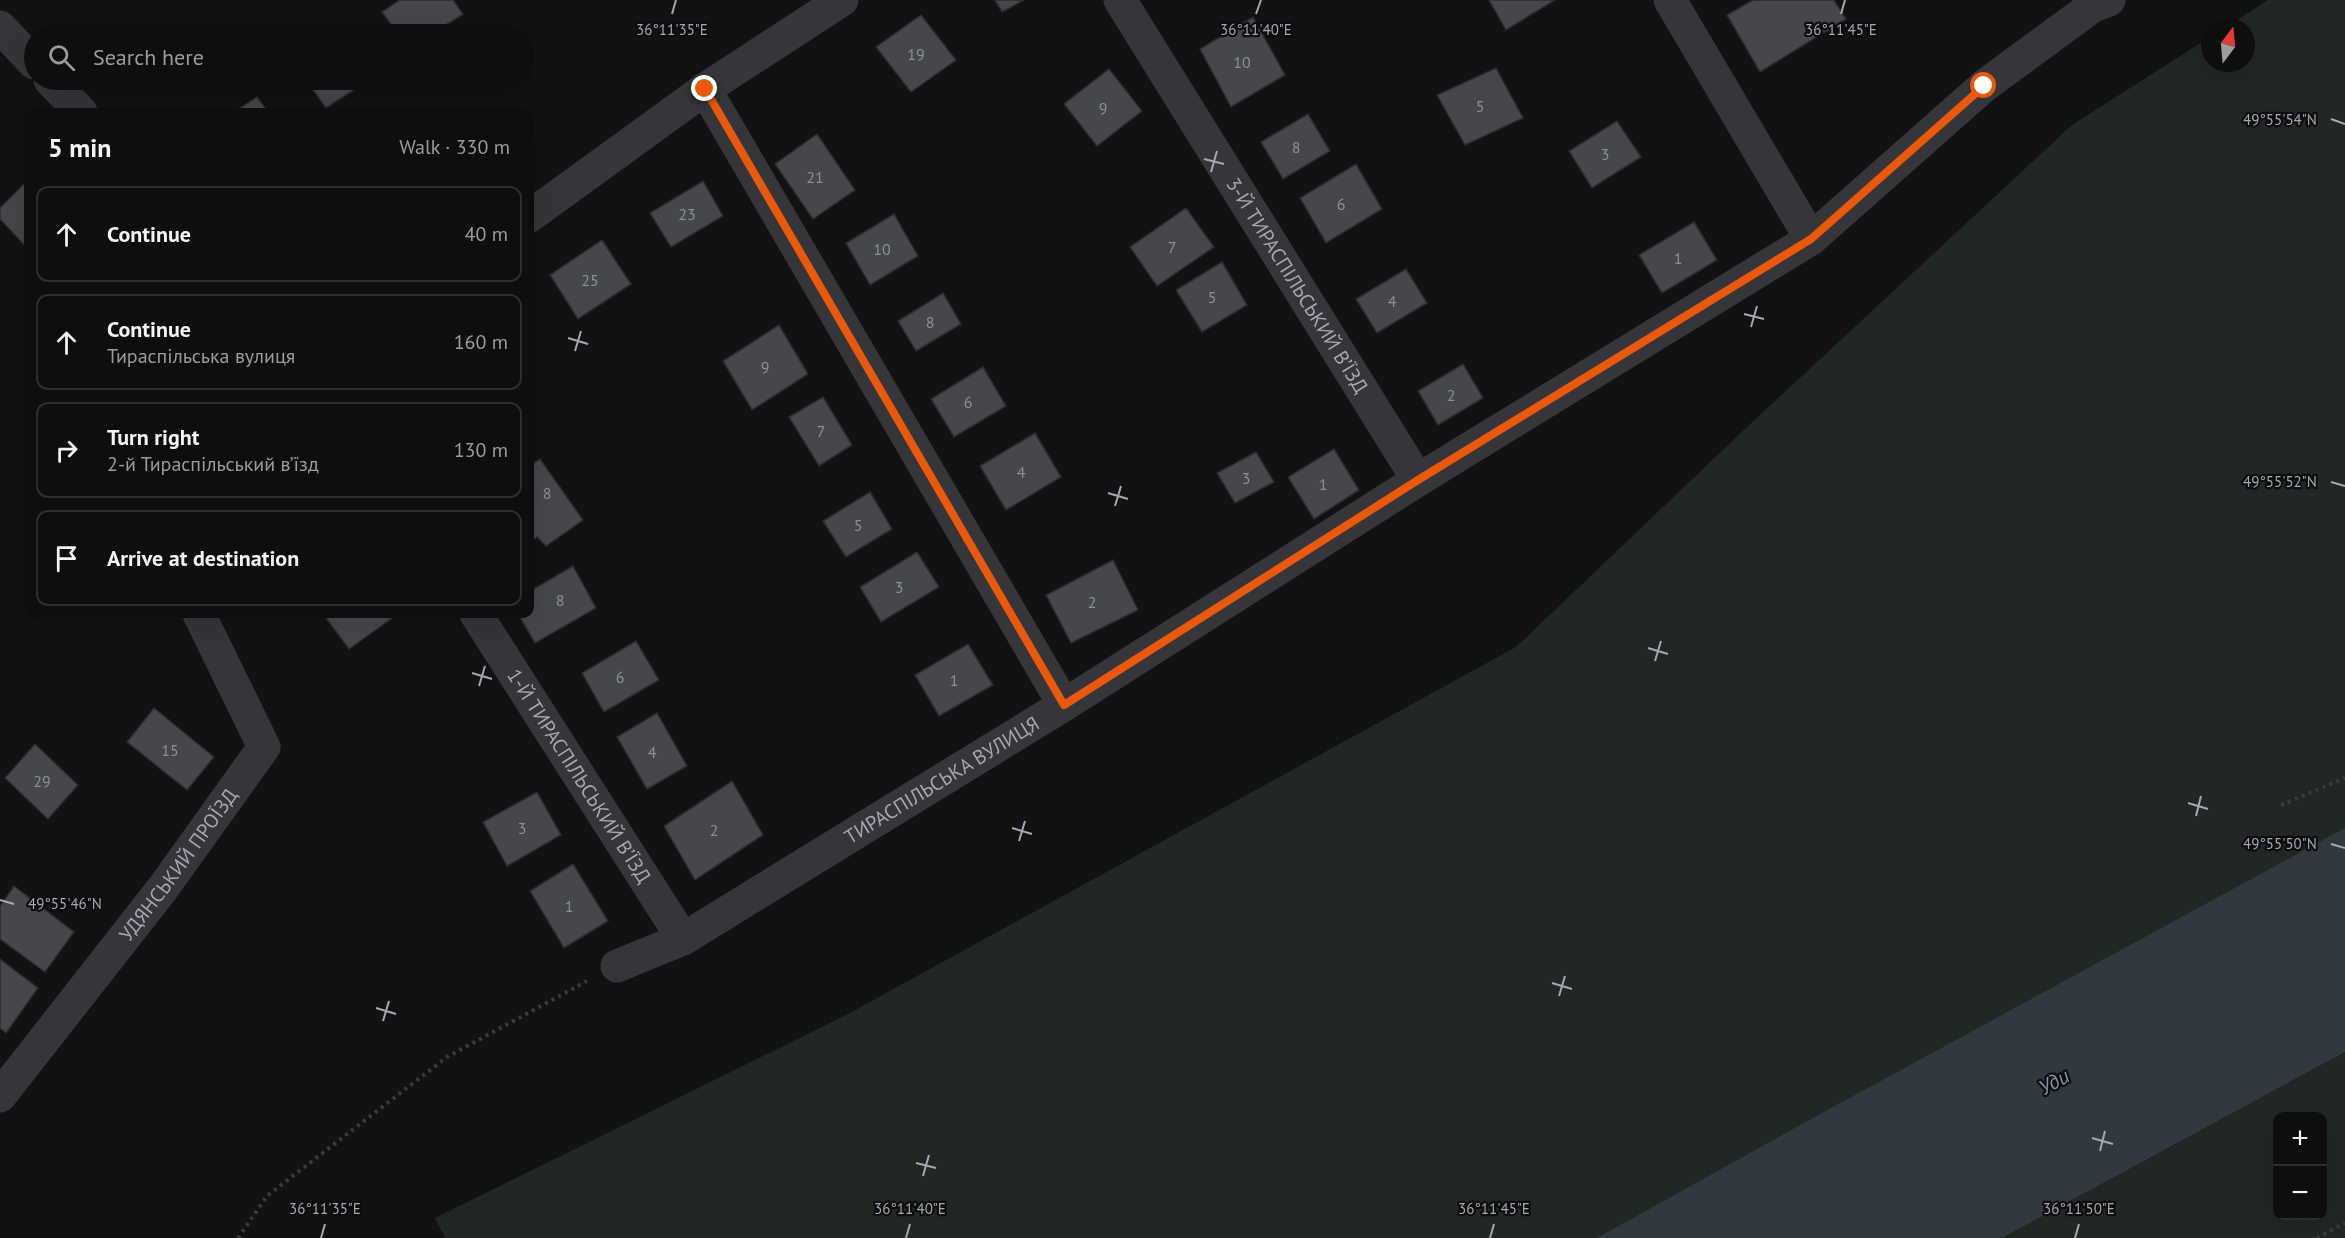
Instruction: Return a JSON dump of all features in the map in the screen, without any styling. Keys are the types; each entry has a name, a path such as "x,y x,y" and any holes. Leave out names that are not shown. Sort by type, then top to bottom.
{"street":[{"path":"534,213 705,89 842,0"},
{"name":"3-Й ТИРАСПІЛЬСЬКИЙ В’ЇЗД","path":"1120,0 1418,480"},
{"path":"1670,0 1811,239"},
{"name":"ТИРАСПІЛЬСЬКА ВУЛИЦЯ","path":"617,966 683,939 1064,705 1418,480 1811,239 1984,86 2093,6 2109,0"},
{"path":"0,27 24,52"},
{"path":"705,89 1064,705"},
{"path":"60,90 77,108"},
{"name":"УДЯНСЬКИЙ ПРОЇЗД","path":"0,1096 163,888 264,747 201,618"},
{"name":"1-Й ТИРАСПІЛЬСЬКИЙ В’ЇЗД","path":"479,618 683,939"}],"path":[{"path":"2281,805 2345,778"},
{"path":"238,1238 267,1196 447,1057 554,997 617,966"},
{"path":"2317,1238 2345,1223"}],"shaded area":[{"path":"2268,0 2345,0 2345,836 1598,1238 445,1238 435,1218 848,1014 1516,647 1748,426 2072,125 2201,43 2201,72 2255,72 2255,18 2240,18"},
{"path":"2345,1052 2345,1238 2002,1238"}],"water":[{"name":"Уди","path":"2345,828 2345,1052 2002,1238 1597,1238 1811,1119"}],"building":[{"path":"400,0 453,0 463,14 448,24 391,24 382,12"},
{"path":"995,0 1024,0 1002,12"},
{"path":"1489,0 1555,0 1506,30"},
{"path":"1753,0 1834,0 1846,19 1760,72 1727,15"},
{"path":"921,15 956,60 911,92 876,47"},
{"path":"1253,17 1285,75 1231,107 1200,49"},
{"path":"1496,68 1523,118 1465,145 1437,95"},
{"path":"1109,69 1142,111 1097,146 1064,104"},
{"path":"313,90 354,90 326,108"},
{"path":"257,97 265,108 240,108"},
{"path":"1308,114 1330,151 1283,179 1261,142"},
{"path":"1617,121 1641,157 1592,188 1569,151"},
{"path":"817,134 855,190 813,219 775,164"},
{"path":"1356,164 1382,209 1326,243 1300,198"},
{"path":"703,181 723,216 671,247 650,213"},
{"path":"24,184 24,245 0,219 0,208"},
{"path":"1186,208 1214,247 1157,286 1130,247"},
{"path":"894,214 918,256 870,285 846,243"},
{"path":"1694,222 1717,260 1662,293 1639,255"},
{"path":"602,240 631,284 578,319 550,275"},
{"path":"1222,262 1247,305 1202,332 1176,290"},
{"path":"1406,269 1427,303 1377,333 1356,299"},
{"path":"943,293 961,324 916,351 898,321"},
{"path":"779,325 808,374 752,410 723,361"},
{"path":"1463,364 1483,398 1438,425 1418,391"},
{"path":"983,367 1006,406 954,437 931,399"},
{"path":"823,397 852,445 819,466 789,417"},
{"path":"1035,433 1061,477 1006,510 980,466"},
{"path":"1334,449 1359,490 1314,519 1288,477"},
{"path":"1256,452 1274,482 1235,503 1217,473"},
{"path":"540,459 583,520 546,546 537,537 534,539 534,463"},
{"path":"870,492 892,529 846,557 823,521"},
{"path":"917,552 939,587 881,622 860,587"},
{"path":"1113,560 1138,610 1071,643 1046,595"},
{"path":"573,566 596,608 535,643 520,618 534,618 534,589"},
{"path":"326,618 392,618 349,649"},
{"path":"636,641 659,680 604,712 582,673"},
{"path":"968,644 993,685 939,716 915,675"},
{"path":"154,708 214,757 187,790 127,742"},
{"path":"657,713 687,766 647,789 617,737"},
{"path":"35,744 78,785 48,819 5,778"},
{"path":"732,781 763,835 695,880 664,826"},
{"path":"537,792 561,835 507,866 483,822"},
{"path":"573,864 608,921 564,948 530,891"},
{"path":"14,886 74,932 45,972 0,939 0,906"},
{"path":"0,959 38,988 6,1033 0,1028"}],"route":[{"path":"705,89 1064,705 1418,480 1811,239 1984,86"}]}
